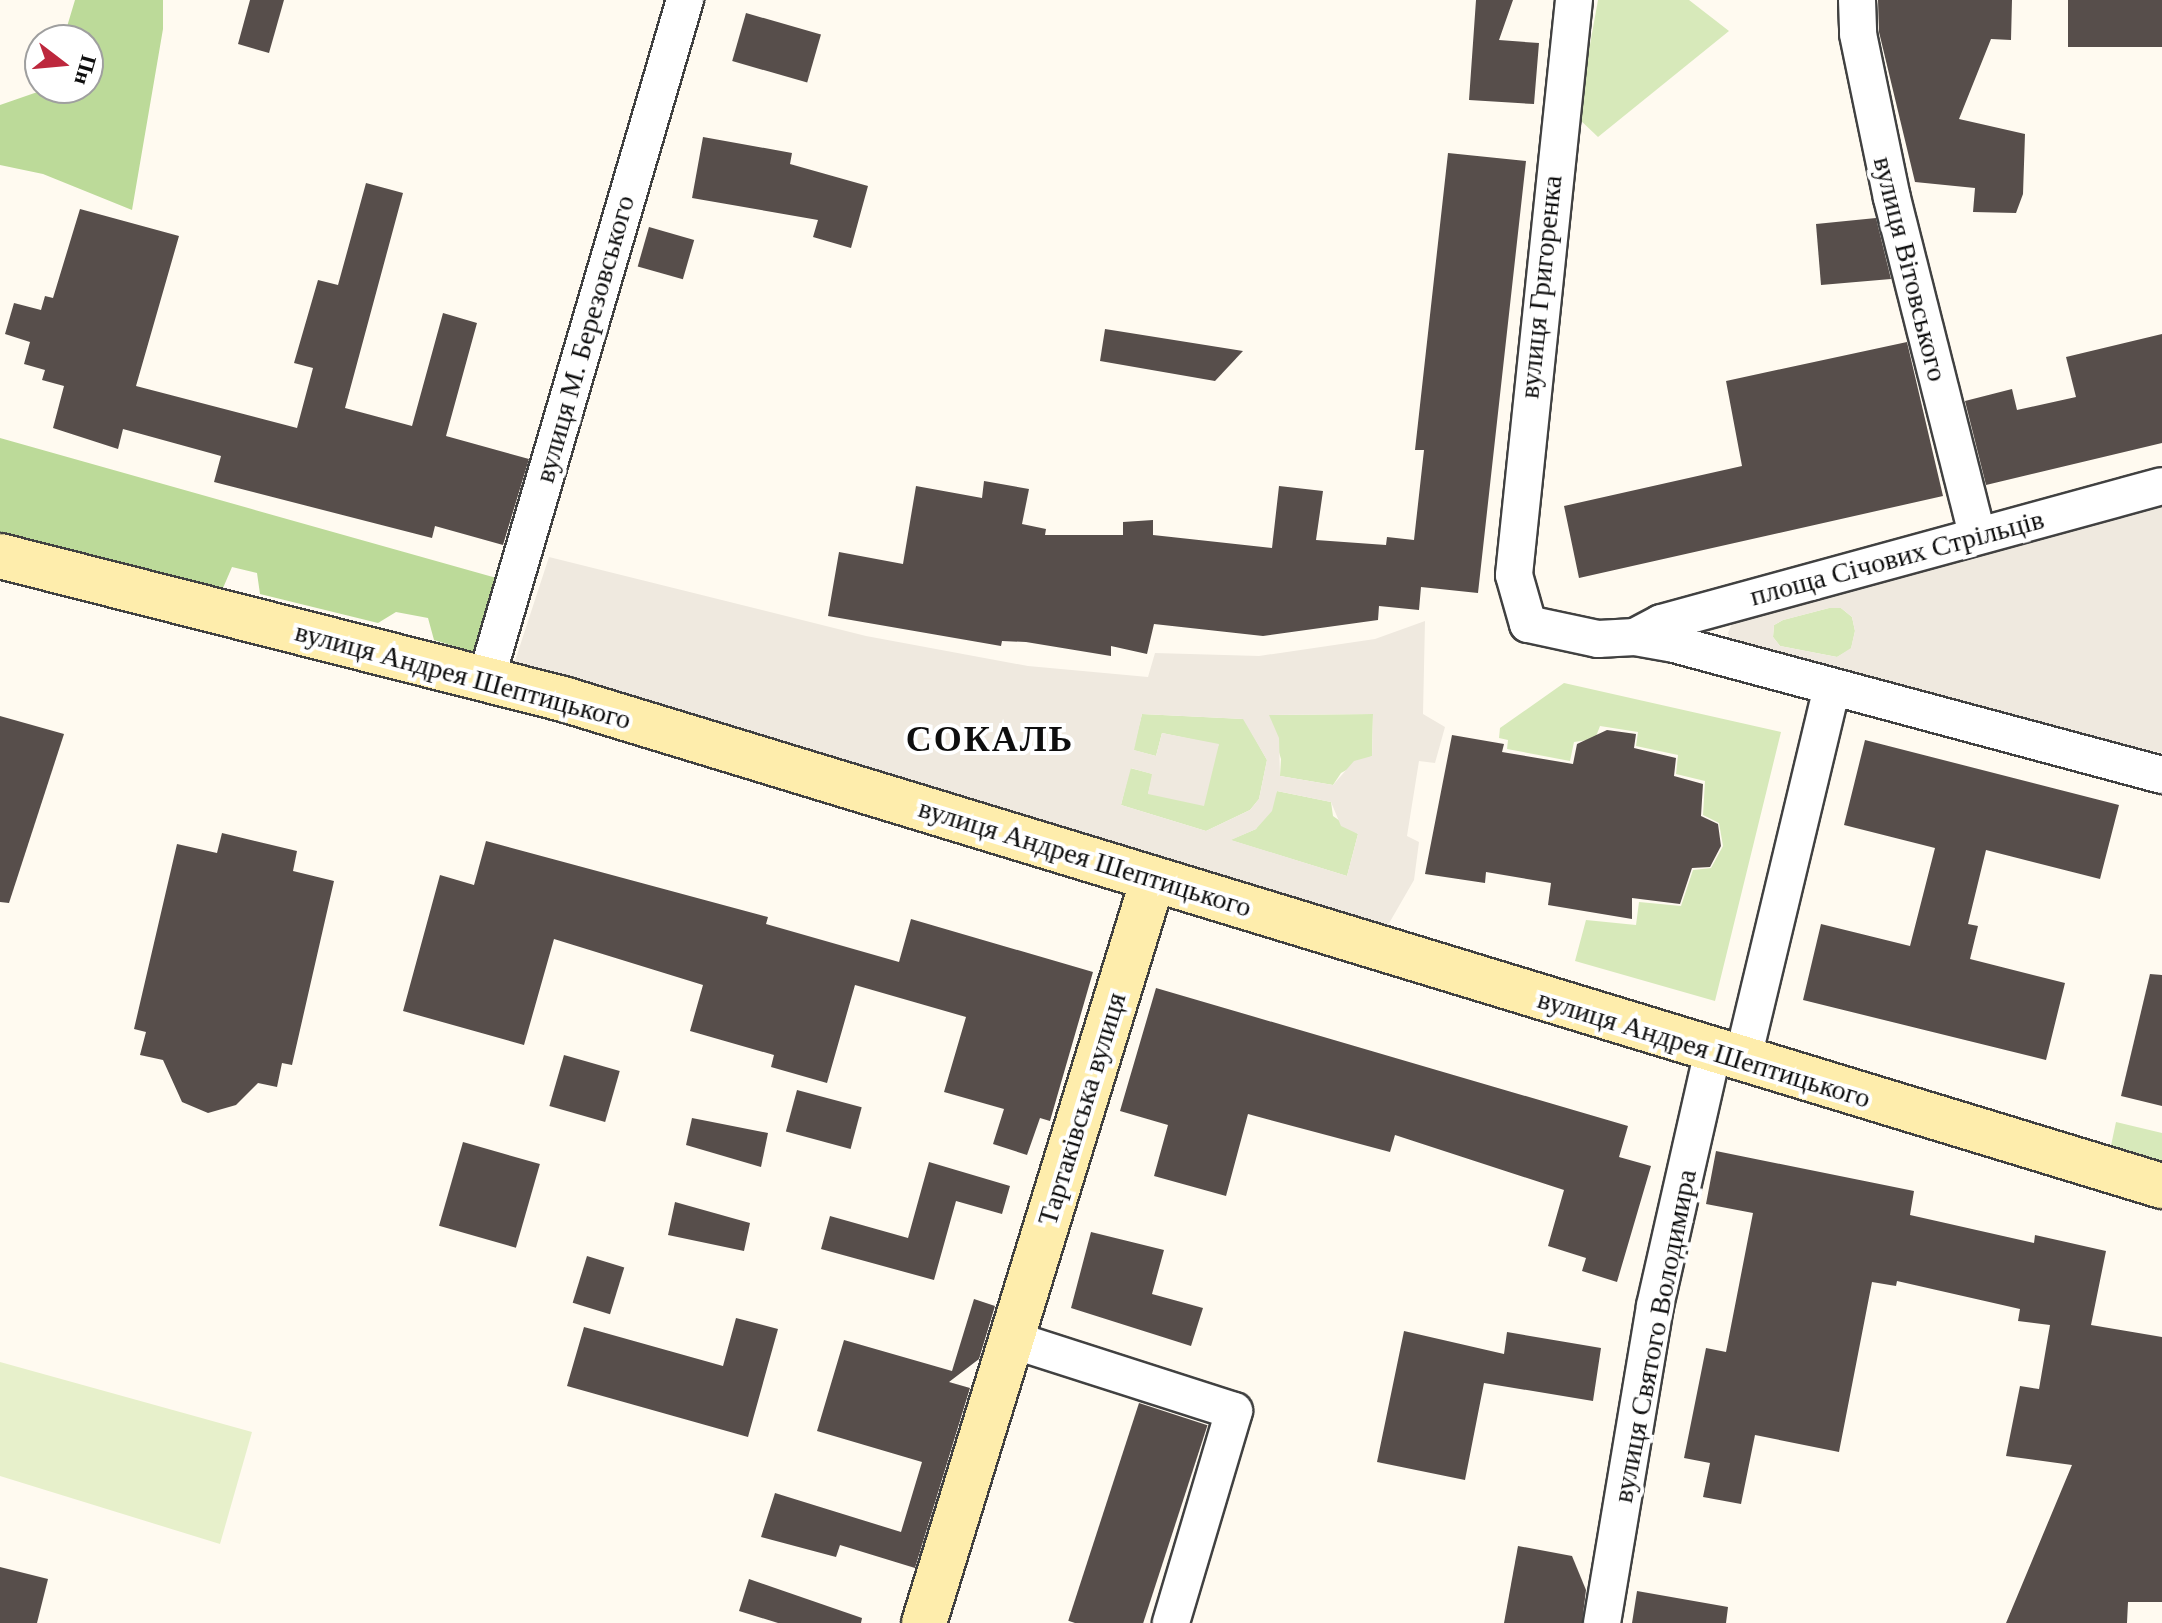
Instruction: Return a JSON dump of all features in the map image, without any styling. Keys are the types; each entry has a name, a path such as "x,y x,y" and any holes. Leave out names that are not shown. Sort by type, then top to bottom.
{"street":[{"name":"вулиця М. Березовського","path":"486,679 685,0"},
{"name":"вулиця Григоренка","path":"1514,575 1574,0"},
{"name":"вулиця Вітовського","path":"1857,0 1858,34 1892,198 1977,535"},
{"name":"площа Січових Стрільців","path":"1635,637 1661,623 2162,486"},
{"name":"вулиця Андрея Шептицького","path":"0,556 486,679 2162,1186"},
{"name":"площа Січових Стрільців","path":"1514,575 1528,624 1598,639 1635,637 2162,775"},
{"name":"вулиця Святого Володимира","path":"1602,1623 1655,1306 1832,688"},
{"name":"Тартаківська вулиця","path":"924,1623 1153,879"},
{"path":"1013,1340 1234,1411 1171,1623"}],"green space":[{"path":"75,0 163,0 163,29 132,210 43,174 0,165 0,105 24,97 24,104 104,104 104,24 68,24"},
{"path":"1598,0 1689,0 1729,31 1598,137 1577,117"},
{"path":"0,438 500,579 486,639 473,652 434,640 428,618 396,612 378,623 260,594 257,573 232,567 223,588 0,532"},
{"path":"1829,608 1841,608 1852,617 1855,631 1851,649 1837,657 1780,646 1773,637 1774,625 1783,620"},
{"path":"1564,683 1781,732 1715,1001 1575,961 1586,920 1636,925 1639,902 1681,906 1693,870 1711,868 1723,846 1719,823 1703,815 1705,781 1676,774 1678,755 1636,746 1638,732 1600,726 1595,739 1574,742 1570,761 1507,749 1508,740 1499,738 1500,728"},
{"path":"1142,714 1244,719 1267,760 1259,799 1250,810 1206,831 1121,805 1130,768 1153,774 1148,794 1219,745 1162,733 1156,756 1133,750"},
{"path":"1373,714 1372,756 1341,773 1333,785 1280,776 1281,759 1268,715"},
{"path":"1277,791 1331,802 1333,816 1358,834 1347,876 1230,840 1256,829"},
{"path":"2116,1122 2162,1133 2162,1168 2109,1155"},
{"path":"0,1362 252,1432 220,1544 0,1476"}],"shaded area":[{"path":"2162,505 2162,753 1760,662 1732,647 1728,633 1734,619 1765,605","holes":["1829,608 1841,608 1852,617 1855,631 1851,648 1837,657 1780,646 1773,637 1774,625 1783,620"]},
{"path":"549,557 866,636 1028,666 1148,677 1155,653 1259,656 1375,639 1425,621 1423,714 1445,727 1435,763 1419,761 1407,836 1419,842 1414,880 1384,932 985,803 514,664","holes":["1142,714 1243,719 1267,760 1259,799 1250,810 1206,831 1121,805 1131,768 1152,774 1148,794 1204,806 1219,744 1162,733 1156,756 1134,750","1373,714 1372,756 1354,761 1333,785 1280,776 1279,738 1269,715","1277,791 1331,802 1341,826 1358,834 1347,876 1231,840 1256,829 1272,811"]}],"building":[{"path":"250,0 284,0 269,53 238,44"},
{"path":"1476,0 1513,0 1499,40 1539,43 1534,104 1469,100"},
{"path":"1878,0 2012,0 2011,40 1991,39 1959,119 2025,134 2023,194 2016,213 1973,212 1975,188 1915,182 1879,32"},
{"path":"2068,0 2162,0 2162,47 2068,47"},
{"path":"746,13 821,34 807,83 732,61"},
{"path":"703,137 792,153 790,164 868,186 851,248 813,237 818,220 692,198"},
{"path":"1448,153 1526,161 1478,593 1421,587 1419,610 1379,606 1378,620 1263,636 1154,624 1147,654 1111,646 1111,656 1026,642 1002,641 1001,646 828,616 839,552 903,564 916,486 982,498 984,481 1029,489 1022,524 1046,529 1045,535 1123,535 1123,522 1153,520 1153,535 1272,548 1279,486 1323,491 1316,540 1386,545 1387,537 1414,540 1424,450 1415,450"},
{"path":"366,183 403,193 345,408 412,426 443,313 477,323 446,436 529,459 503,545 435,526 432,538 214,482 221,456 123,429 118,449 53,428 64,386 42,380 45,370 24,364 30,342 5,334 14,303 41,310 45,296 53,298 80,209 179,236 136,386 297,428 313,368 294,363 318,280 338,285"},
{"path":"1876,218 1891,279 1821,285 1816,224"},
{"path":"649,227 694,240 683,279 638,266"},
{"path":"1105,329 1243,351 1215,381 1100,361"},
{"path":"2162,334 2162,443 1986,485 1965,401 2012,389 2017,410 2076,397 2066,357"},
{"path":"1907,342 1943,496 1579,578 1564,506 1742,466 1726,381"},
{"path":"0,716 64,734 9,903 0,902"},
{"path":"1607,730 1636,734 1634,748 1676,758 1674,776 1703,784 1701,816 1718,824 1721,846 1710,867 1692,868 1680,904 1632,898 1632,919 1548,905 1551,883 1486,872 1485,883 1425,874 1452,735 1504,744 1502,752 1573,764 1577,744"},
{"path":"1865,740 2119,805 2100,879 1986,850 1968,924 1978,926 1970,959 2065,983 2046,1060 1803,1000 1821,924 1910,946 1935,848 1844,825"},
{"path":"222,833 297,851 293,871 334,881 292,1065 282,1063 277,1087 258,1083 236,1105 208,1113 182,1102 163,1060 140,1055 146,1032 134,1029 177,844 217,853"},
{"path":"486,841 768,917 766,924 899,962 911,919 1093,972 1050,1121 1040,1118 1027,1155 993,1144 1004,1109 944,1092 966,1017 855,985 827,1083 771,1067 774,1055 690,1031 703,985 554,939 524,1045 403,1011 440,875 474,885"},
{"path":"2150,974 2162,975 2162,1106 2121,1096"},
{"path":"1156,988 1628,1126 1619,1157 1651,1166 1617,1282 1582,1271 1586,1258 1548,1246 1564,1190 1395,1135 1390,1152 1248,1114 1226,1196 1154,1176 1168,1125 1120,1111"},
{"path":"564,1055 620,1071 605,1122 549,1106"},
{"path":"797,1090 862,1107 851,1149 786,1132"},
{"path":"692,1118 768,1133 761,1167 686,1145"},
{"path":"463,1142 540,1164 516,1248 439,1226"},
{"path":"1716,1151 1914,1191 1910,1215 2034,1243 2035,1235 2106,1251 2091,1325 2162,1337 2162,1602 2128,1602 2127,1623 2006,1623 2072,1465 2006,1456 2020,1386 2039,1389 2050,1325 2018,1321 2020,1309 1897,1281 1896,1286 1872,1282 1839,1452 1755,1435 1741,1504 1703,1497 1710,1463 1684,1458 1706,1348 1726,1352 1753,1213 1706,1204"},
{"path":"929,1162 1010,1186 1002,1214 956,1201 934,1280 821,1249 830,1216 908,1238"},
{"path":"675,1202 750,1223 744,1251 668,1235"},
{"path":"1091,1232 1164,1250 1152,1294 1203,1308 1191,1346 1071,1308"},
{"path":"587,1256 624,1267 610,1314 573,1303"},
{"path":"974,1299 995,1306 979,1359 949,1382 970,1388 915,1568 840,1545 836,1557 761,1537 775,1493 901,1532 922,1462 817,1431 844,1340 952,1371"},
{"path":"736,1318 778,1329 748,1437 567,1386 584,1327 723,1366"},
{"path":"1404,1331 1504,1354 1507,1332 1601,1348 1593,1401 1484,1383 1465,1480 1377,1462"},
{"path":"1139,1403 1207,1425 1143,1623 1068,1621"},
{"path":"1518,1546 1572,1556 1586,1590 1582,1623 1504,1623"},
{"path":"0,1567 48,1579 37,1623 0,1623"},
{"path":"749,1579 862,1618 861,1623 778,1623 739,1611"},
{"path":"1637,1591 1728,1607 1726,1623 1632,1623"}],"district":[{"name":"СОКАЛЬ","path":"990,740"}]}
